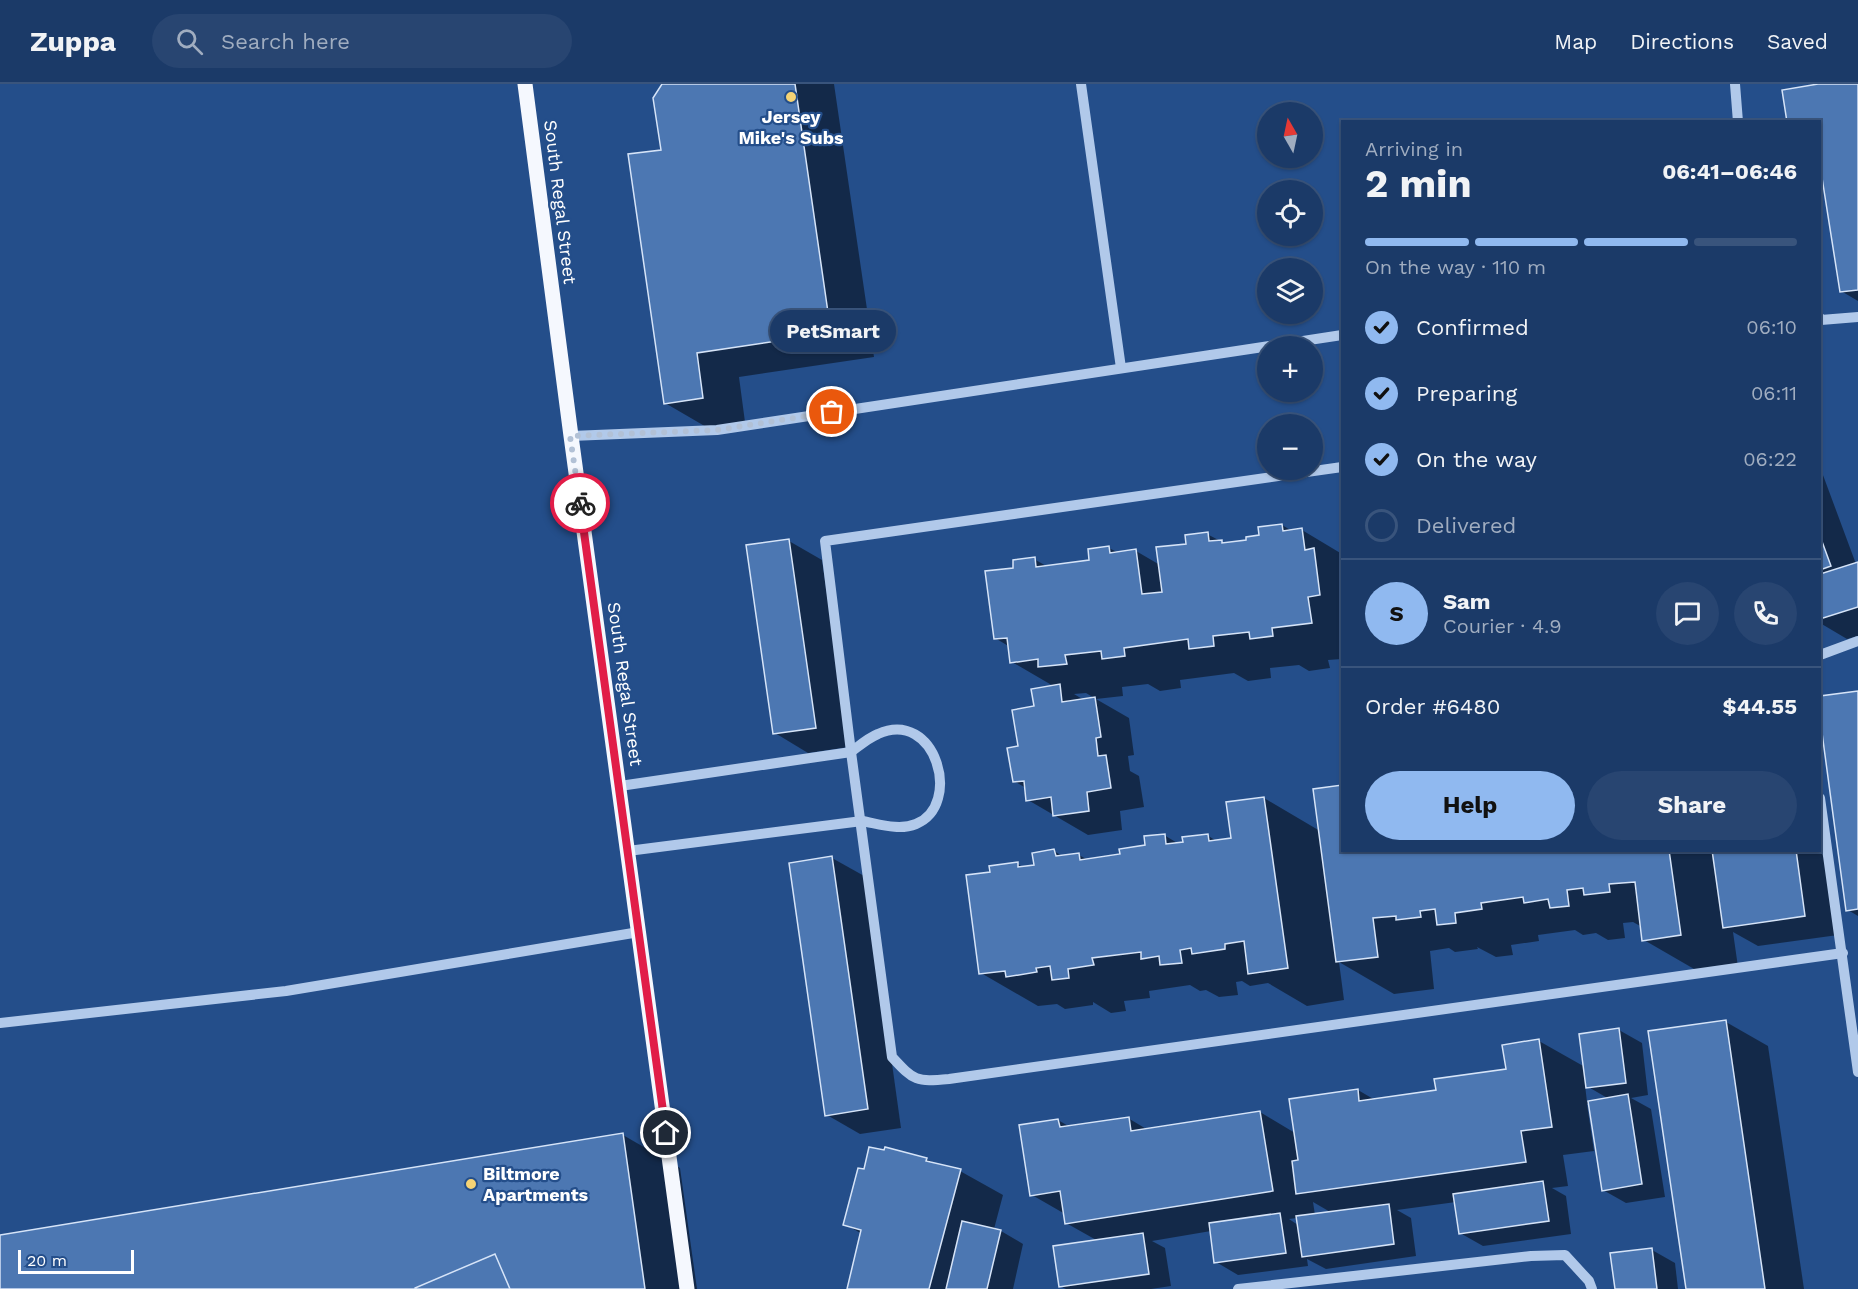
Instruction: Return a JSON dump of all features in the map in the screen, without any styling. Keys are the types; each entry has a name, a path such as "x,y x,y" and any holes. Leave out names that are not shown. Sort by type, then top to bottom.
{"main road":[{"name":"South Regal Street","path":"525,84 570,436 620,786 687,1289"}],"lane":[{"path":"1081,84 1121,368"},
{"path":"1735,84 1738,120"},
{"path":"1821,320 1858,317"},
{"path":"570,436 717,430 1341,334"},
{"path":"1341,466 825,541 892,1057 905,1072 921,1082 1843,953"},
{"path":"1821,655 1858,641"},
{"path":"620,786 851,752 878,734 898,729 914,733 927,742 935,755 940,783 938,801 928,816 915,824 895,827 862,821 628,852"},
{"path":"1821,805 1858,1072"},
{"path":"0,1023 286,991 639,932"},
{"path":"1238,1289 1531,1256 1565,1255 1589,1281 1592,1289"}],"building":[{"path":"662,84 795,84 831,333 697,353 703,398 664,404 628,154 661,150 653,98"},
{"path":"1818,84 1858,84 1858,290 1840,292 1821,171 1821,120 1787,120 1782,90"},
{"path":"1282,524 1283,531 1302,528 1305,550 1314,548 1320,595 1308,597 1312,623 1272,628 1273,636 1250,639 1249,632 1213,636 1214,646 1189,649 1188,639 1124,648 1125,656 1102,659 1101,651 1065,655 1067,664 1038,667 1038,659 1010,663 1007,638 994,639 985,571 1013,568 1013,560 1035,557 1036,567 1089,560 1088,549 1109,546 1110,553 1136,549 1142,594 1162,592 1156,547 1186,544 1185,535 1208,532 1209,541 1222,540 1222,543 1246,540 1246,537 1259,535 1258,527"},
{"path":"789,539 816,728 773,734 746,545"},
{"path":"1821,539 1831,566 1821,570"},
{"path":"1858,562 1858,607 1821,619 1821,574"},
{"path":"1060,684 1062,702 1095,697 1101,737 1096,738 1098,756 1106,755 1111,788 1087,792 1089,811 1053,816 1051,797 1026,801 1024,781 1013,782 1007,748 1018,746 1012,710 1034,706 1031,689"},
{"path":"1858,691 1858,909 1846,911 1821,725 1821,696"},
{"path":"1341,785 1341,852 1669,852 1681,935 1642,941 1635,882 1609,884 1610,892 1584,895 1583,888 1567,890 1569,906 1550,908 1548,899 1524,903 1523,897 1481,903 1482,909 1455,913 1456,923 1437,925 1435,909 1420,911 1421,917 1396,920 1396,916 1373,918 1378,957 1336,962 1313,789"},
{"path":"1264,797 1288,968 1248,974 1244,941 1225,944 1225,949 1192,954 1191,948 1180,950 1182,963 1160,965 1159,956 1141,959 1141,952 1092,958 1094,965 1068,969 1069,978 1052,980 1050,966 1036,968 1037,972 1006,977 1005,971 979,974 966,875 990,872 989,866 1018,862 1018,867 1034,865 1032,853 1054,849 1056,856 1079,853 1080,860 1120,854 1119,849 1145,845 1144,836 1165,834 1166,844 1183,842 1182,837 1208,834 1209,841 1231,838 1226,802"},
{"path":"1712,852 1796,852 1805,916 1723,928"},
{"path":"832,856 868,1109 825,1116 789,863"},
{"path":"1726,1020 1765,1289 1686,1289 1648,1031"},
{"path":"1619,1028 1626,1083 1586,1088 1579,1034"},
{"path":"1539,1039 1552,1127 1521,1131 1526,1162 1296,1194 1292,1161 1298,1160 1289,1099 1358,1089 1359,1101 1436,1090 1434,1079 1506,1069 1502,1045"},
{"path":"1628,1094 1642,1184 1602,1191 1588,1101"},
{"path":"1260,1111 1273,1191 1065,1224 1060,1191 1030,1196 1019,1125 1058,1119 1060,1127 1129,1117 1131,1131"},
{"name":"Biltmore Apartments","path":"623,1133 645,1289 0,1289 0,1235"},
{"path":"869,1147 884,1150 885,1147 927,1158 926,1161 961,1169 929,1289 847,1289 861,1230 843,1225 858,1168 864,1169"},
{"path":"1543,1181 1549,1221 1459,1234 1453,1194"},
{"path":"1389,1204 1394,1244 1302,1257 1296,1216"},
{"path":"1280,1213 1286,1253 1214,1263 1209,1223"},
{"path":"962,1221 1001,1230 987,1289 946,1289"},
{"path":"1143,1233 1149,1274 1059,1287 1053,1246"},
{"path":"1652,1248 1657,1289 1615,1289 1610,1253"},
{"path":"495,1254 510,1289 415,1289 415,1288"}],"way so far":[{"path":"580,503 570,436 717,430 832,412"}],"place":[{"name":"Jersey Mike's Subs","path":"791,97"},
{"name":"PetSmart","path":"832,412"},
{"name":"Biltmore Apartments","path":"471,1184"}],"route":[{"path":"580,503 666,1133"}]}
